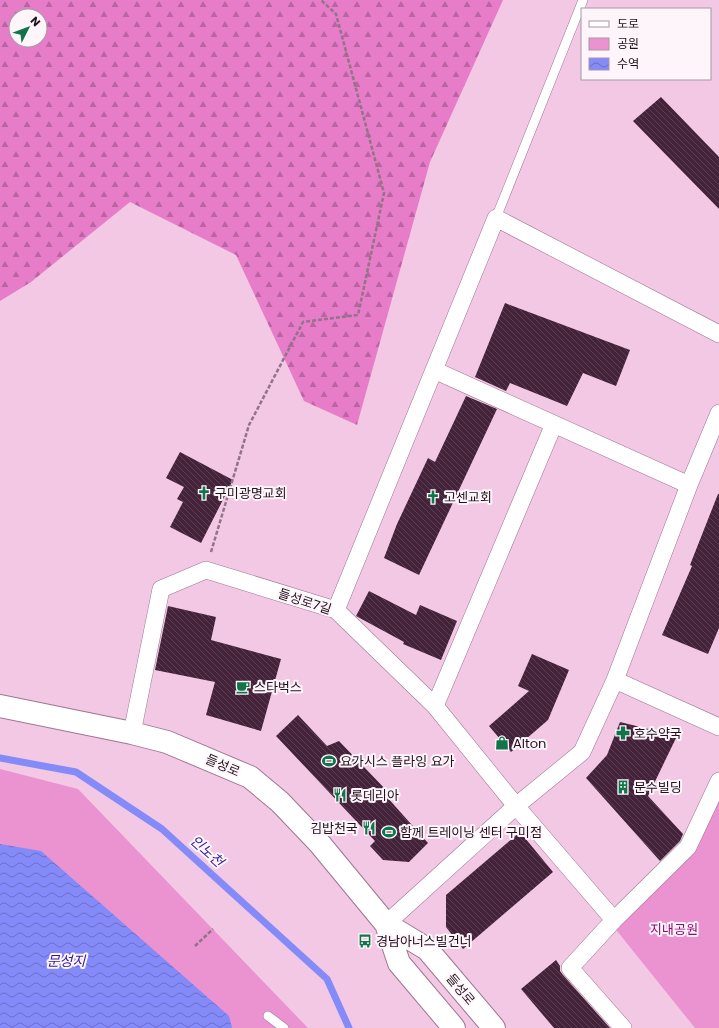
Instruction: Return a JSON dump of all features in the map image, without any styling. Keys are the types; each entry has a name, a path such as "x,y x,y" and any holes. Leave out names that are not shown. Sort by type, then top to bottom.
{"street":[{"path":"336,610 496,218 719,334"},
{"path":"434,370 689,484"},
{"path":"386,924 516,806 582,752 615,680 689,484 719,413"},
{"path":"435,706 554,424"},
{"name":"들성로7길","path":"206,570 336,610 435,706 516,806 614,920"},
{"path":"132,733 161,589 206,570"},
{"path":"615,680 719,727"},
{"name":"들성로","path":"0,706 132,733 167,742 250,777 280,802 320,844 386,924 427,950 494,1028"},
{"path":"623,1028 570,968 614,920 688,848 719,781"},
{"name":"들성로","path":"386,924 399,963 454,1028"}],"lane":[{"path":"496,218 583,0"},
{"path":"268,1016 284,1028"}],"path":[{"path":"206,570 249,425 303,322 358,315 384,193 336,14 321,0"},
{"path":"195,946 213,929"}],"green space":[{"path":"0,0 503,0 430,162 357,425 304,401 236,255 130,202 31,282 0,301"},
{"path":"0,769 78,789 308,1028 0,1028"},
{"name":"지내공원","path":"719,786 719,1028 695,1028 613,926 691,849"}],"water":[{"name":"문성지","path":"0,844 41,851 229,1016 232,1028 0,1028"}],"building":[{"path":"661,97 719,157 719,209 633,121"},
{"path":"505,303 630,350 616,386 583,373 567,406 510,383 506,391 475,377"},
{"path":"466,396 497,409 419,575 384,558 397,524 428,458 435,462"},
{"name":"구미광명교회","path":"180,452 233,480 201,543 170,527 183,502 177,499 184,487 166,478"},
{"path":"718,494 719,628 708,654 662,635 692,566 690,565"},
{"path":"369,591 416,615 420,605 457,621 441,660 403,644 404,642 356,616"},
{"path":"168,606 216,617 211,640 281,659 261,731 206,715 215,682 155,670"},
{"path":"532,654 569,670 548,720 511,752 489,726 529,691 518,686"},
{"path":"298,715 327,746 339,741 389,793 386,796 428,843 409,862 383,860 370,846 375,841 276,736"},
{"name":"문수빌딩","path":"620,722 677,736 648,796 683,834 680,841 660,861 586,778 607,755"},
{"path":"520,832 553,872 463,949 446,927 446,895"},
{"path":"556,960 563,975 610,1028 554,1028 521,989"}],"waterway":[{"name":"인노천","path":"0,758 76,772 162,829 327,979 349,1028"}],"place":[{"name":"구미광명교회","path":"204,493"},
{"name":"고센교회","path":"433,497"},
{"name":"스타벅스","path":"243,687"},
{"name":"호수약국","path":"623,733"},
{"name":"Alton","path":"502,743"},
{"name":"요가시스 플라잉 요가","path":"329,761"},
{"name":"문수빌딩","path":"623,787"},
{"name":"롯데리아","path":"340,795"},
{"name":"김밥천국","path":"369,828"},
{"name":"함께 트레이닝 센터 구미점","path":"389,832"},
{"name":"경남아너스빌건너","path":"365,941"}]}
